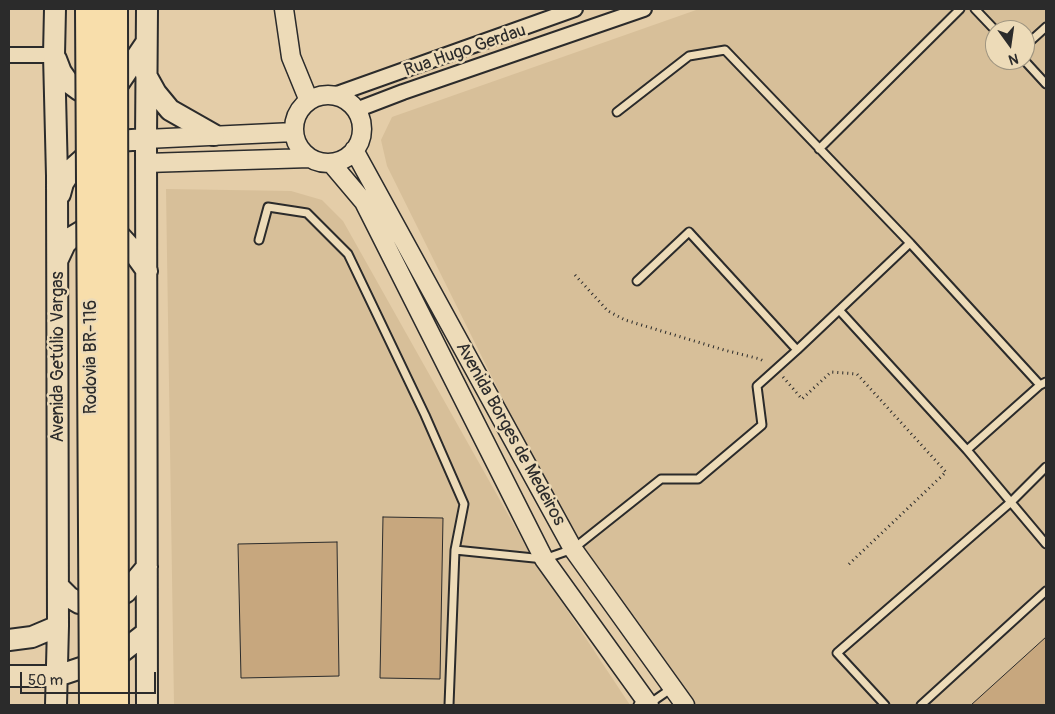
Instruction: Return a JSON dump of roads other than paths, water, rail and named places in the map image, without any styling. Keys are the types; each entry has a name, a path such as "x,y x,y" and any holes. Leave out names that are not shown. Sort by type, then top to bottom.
{"highway":[{"name":"Rodovia BR-116","path":"89,9 93,705"},
{"name":"Rodovia BR-116","path":"114,9 115,705"}],"main road":[{"name":"Avenida Getúlio Vargas","path":"55,9 54,55 58,261 58,626 56,705"},
{"path":"147,9 147,705"},
{"path":"54,55 61,72 68,82 79,90 92,92 105,90 119,83 146,43"},
{"path":"146,75 156,93 170,110 224,134"},
{"path":"57,210 63,183 72,169 92,151 118,141 146,139"},
{"path":"58,261 65,244 72,237 82,231 95,228 119,235 147,271"},
{"path":"58,586 69,598 79,603 99,605 113,600 126,592 147,567"},
{"path":"9,640 32,638 58,626"},
{"path":"9,676 57,676 118,654 146,633"}],"street":[{"path":"284,9 291,57 309,100"},
{"name":"Rua Hugo Gerdau","path":"334,96 575,9"},
{"name":"Rua Hugo Gerdau","path":"356,110 624,12 644,9"},
{"path":"454,53 461,72"},
{"path":"9,55 54,55"},
{"path":"334,96 350,103 356,110 361,120 360,141 354,150 340,161 331,163 320,162 302,152 296,142 294,132 297,114 309,100 317,97 334,96"},
{"path":"146,139 294,132"},
{"path":"224,134 232,161"},
{"name":"Avenida Borges de Medeiros","path":"354,150 572,549 685,705"},
{"path":"146,163 310,158"},
{"name":"Avenida Borges de Medeiros","path":"331,163 364,202 544,558 645,705"}],"lane":[{"path":"819,148 960,9"},
{"path":"975,9 985,20"},
{"path":"1035,37 1046,27"},
{"path":"617,112 689,56 725,50 1043,383 967,450"},
{"path":"1033,70 1046,84"},
{"path":"259,240 268,207 307,213 348,254 425,415 464,504 455,550 449,705"},
{"path":"637,281 689,232 798,350"},
{"path":"455,550 544,558 572,549 661,479 698,479 762,426 757,386 840,311 910,243"},
{"path":"840,311 967,450 1046,544"},
{"path":"886,705 837,653 1011,502 1046,466"},
{"path":"921,705 1046,591"},
{"path":"645,705 672,687"}]}
